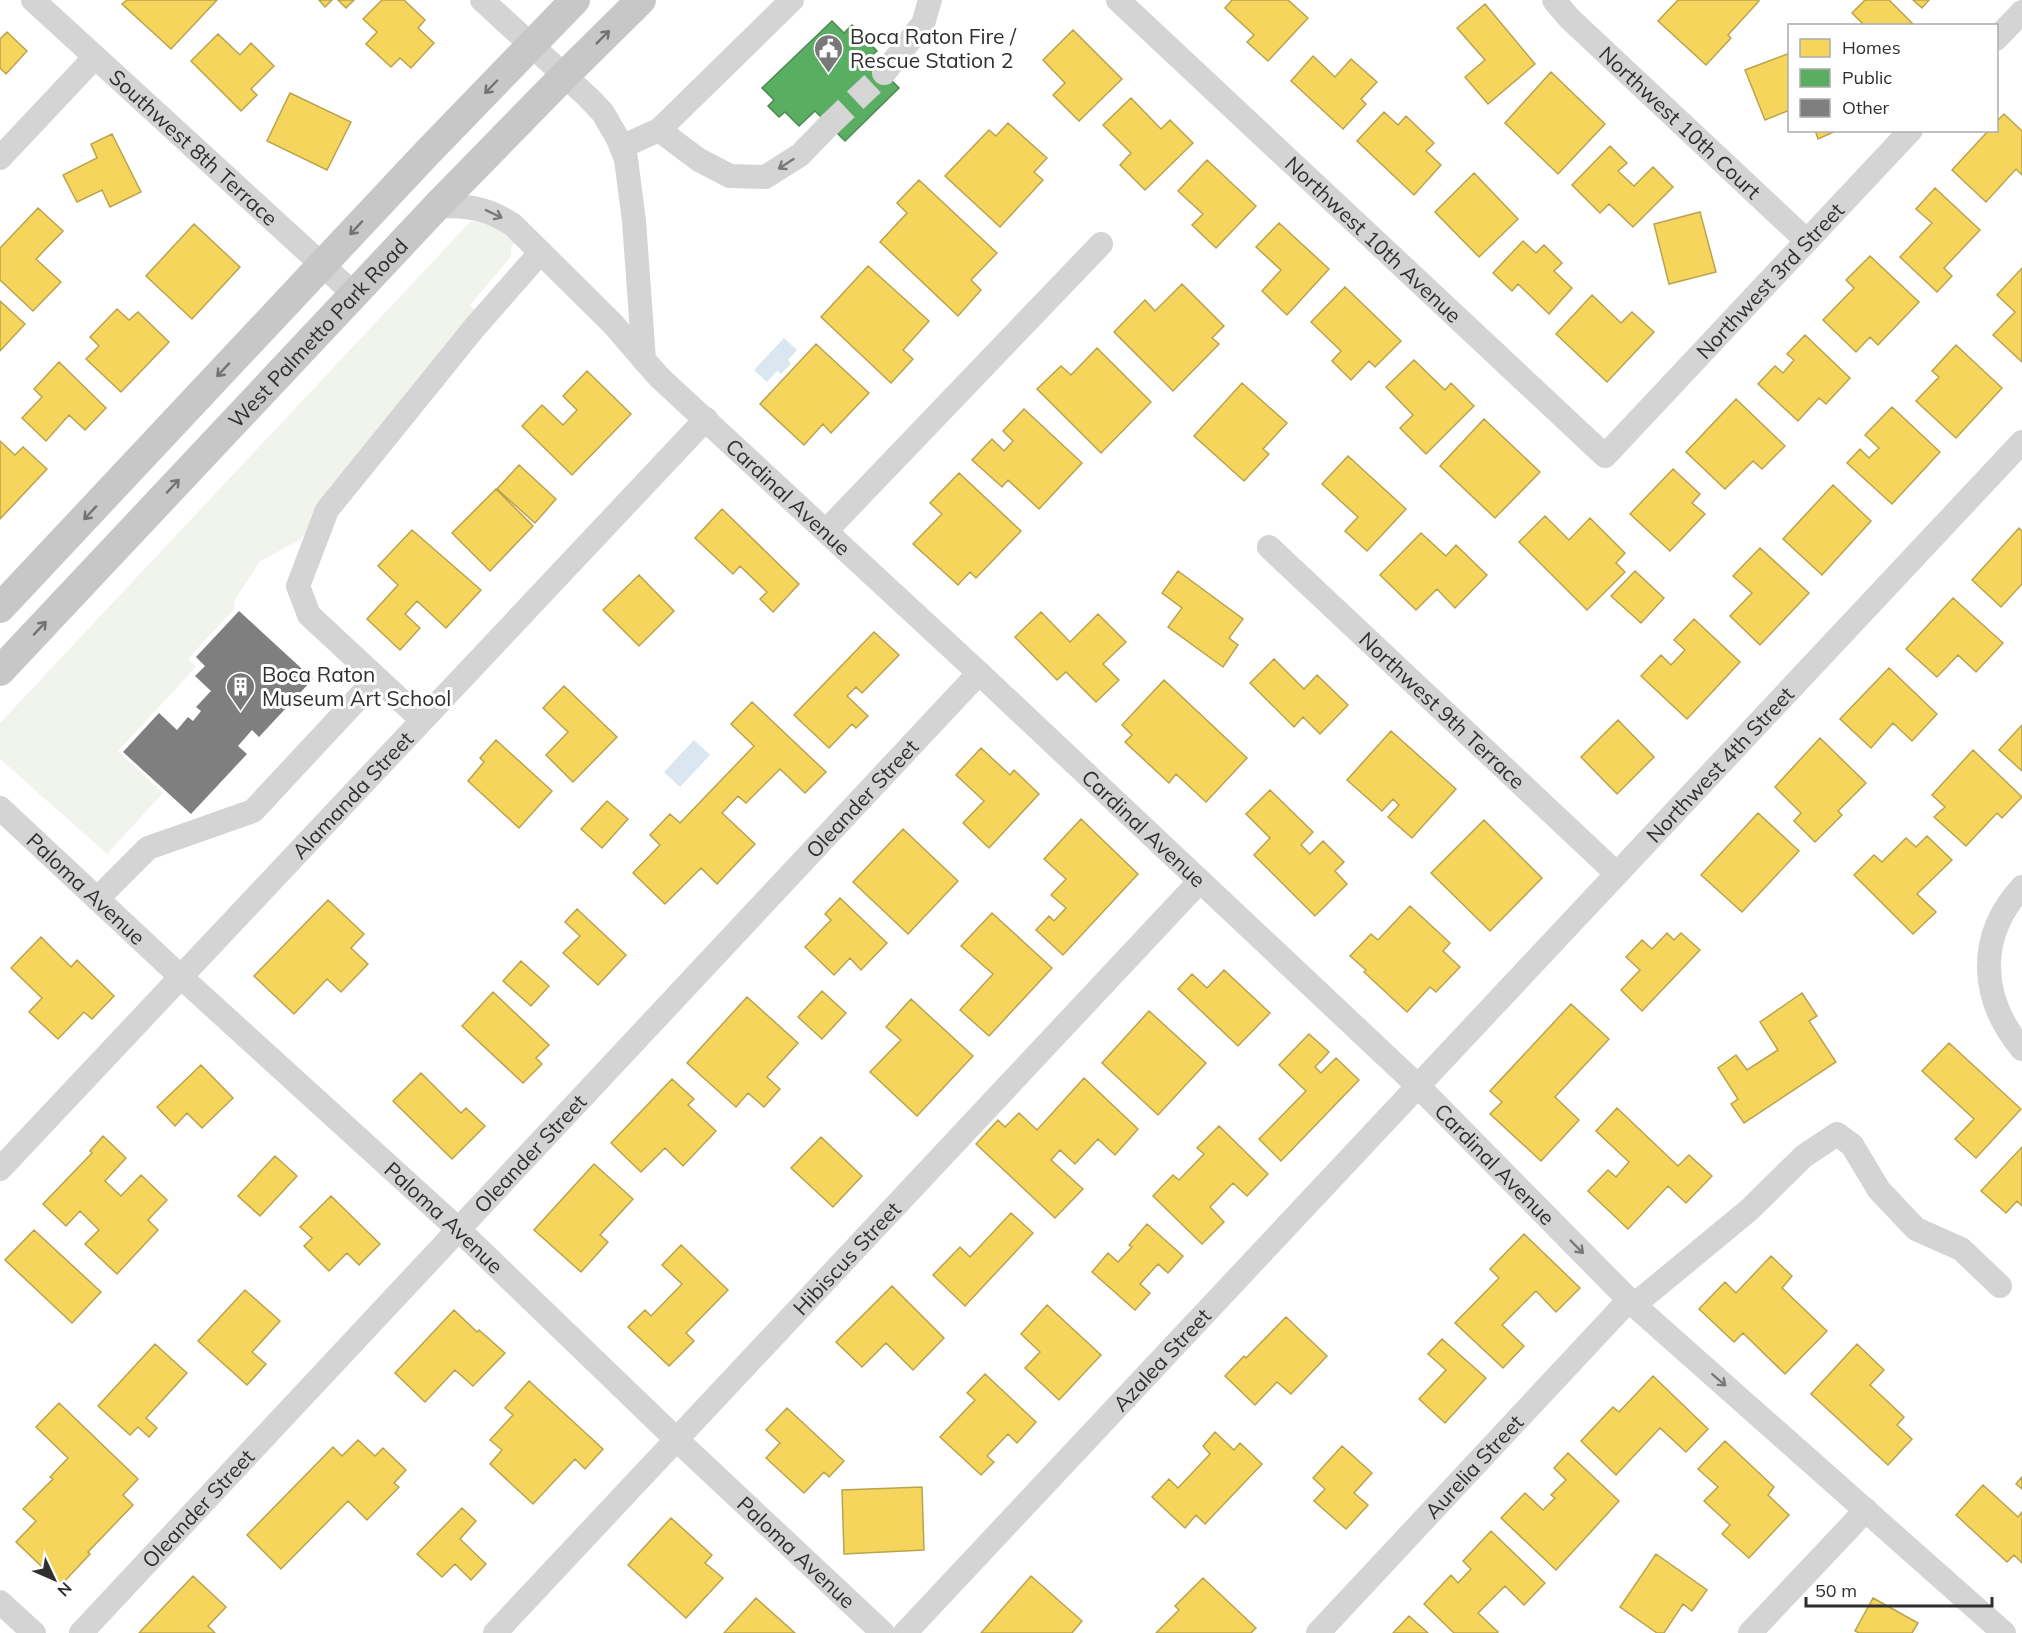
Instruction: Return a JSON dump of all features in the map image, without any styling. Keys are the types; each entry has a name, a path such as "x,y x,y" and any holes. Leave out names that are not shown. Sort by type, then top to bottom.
{"main road":[{"name":"West Palmetto Park Road","path":"0,608 322,264 575,0"},
{"name":"West Palmetto Park Road","path":"0,671 437,207 564,75 641,0"}],"street":[{"name":"Southwest 8th Terrace","path":"33,0 354,294"},
{"path":"482,0 603,113 621,147 626,159 634,221 644,360"},
{"path":"621,147 659,129 792,0"},
{"path":"884,73 923,24 930,0"},
{"name":"Northwest 10th Avenue","path":"1118,0 1605,456 1628,432"},
{"name":"Northwest 10th Court","path":"1554,0 1569,18 1807,241"},
{"path":"1998,37 2022,12"},
{"path":"0,158 95,57"},
{"path":"659,129 699,160 730,176 765,177 800,154 829,125"},
{"name":"Northwest 3rd Street","path":"1628,432 1909,132"},
{"name":"Cardinal Avenue","path":"437,207 472,207 498,215 513,225 613,324 660,378 979,673 1418,1086 1631,1303 2004,1633"},
{"path":"826,531 1101,244"},
{"path":"422,720 309,615 298,586 327,510 475,327 540,253"},
{"name":"Alamanda Street","path":"0,1169 706,419"},
{"name":"Northwest 4th Street","path":"1418,1086 2022,442"},
{"name":"Northwest 9th Terrace","path":"1269,548 1617,874"},
{"name":"Oleander Street","path":"81,1633 979,673"},
{"path":"97,899 148,848 253,811 376,679"},
{"name":"Paloma Avenue","path":"0,808 181,977 458,1229 676,1439 884,1633"},
{"name":"Hibiscus Street","path":"495,1633 1200,881"},
{"path":"2022,888 2004,911 1993,935 1989,963 1990,985 1996,1010 2008,1032 2022,1049"},
{"name":"Azalea Street","path":"905,1633 1418,1086"},
{"name":"Aurelia Street","path":"1318,1633 1631,1303 1749,1210 1804,1156 1837,1134 1852,1145 1879,1190 1917,1229 1961,1249 2000,1286"},
{"path":"1750,1633 1866,1510"},
{"path":"0,1602 34,1633"}],"shaded area":[{"path":"485,220 515,241 511,248 511,257 470,305 478,314 300,540 260,561 234,601 235,608 188,659 196,667 118,751 163,793 107,854 0,759 0,723 470,222"},
{"path":"784,338 797,350 788,360 791,364 781,374 777,371 767,382 754,370"},
{"path":"694,740 710,755 680,787 664,772"}],"building: Homes":[{"path":"127,0 217,0 171,49 122,4"},
{"path":"319,0 332,0 325,7"},
{"path":"338,0 354,0 346,8"},
{"path":"382,0 404,0 425,20 418,28 434,43 411,68 400,58 391,67 366,44 377,32 363,19"},
{"path":"1232,0 1288,0 1308,18 1268,61 1247,42 1254,35 1225,8"},
{"path":"1678,0 1759,1 1728,35 1731,38 1706,65 1658,21"},
{"path":"1865,0 1889,0 1913,24 1863,24 1852,13"},
{"path":"1913,0 1929,0 1922,8"},
{"path":"1485,4 1535,64 1488,104 1465,77 1485,60 1457,28"},
{"path":"1073,30 1122,79 1079,121 1053,95 1065,83 1043,60"},
{"path":"7,32 27,51 6,74 0,68 0,39"},
{"path":"218,34 240,55 251,43 274,66 251,89 257,95 241,111 191,61"},
{"path":"1788,54 1788,111 1765,120 1745,70"},
{"path":"1313,56 1335,77 1351,59 1377,82 1361,99 1366,104 1343,129 1291,81"},
{"path":"1551,72 1605,124 1558,174 1505,123"},
{"path":"290,93 351,122 327,170 267,141"},
{"path":"1131,98 1161,129 1170,120 1193,143 1145,190 1120,165 1131,153 1103,125"},
{"path":"1384,112 1398,125 1406,116 1434,143 1426,151 1441,165 1414,195 1357,141"},
{"path":"2004,114 2022,131 2022,175 2016,169 1986,202 1952,170 1987,132 1998,132 1998,120"},
{"path":"1008,123 1047,158 1034,172 1043,180 1000,227 945,176 989,130 996,136"},
{"path":"1816,132 1834,132 1818,139"},
{"path":"112,134 141,192 110,207 102,190 77,202 63,175 97,158 91,144"},
{"path":"1610,146 1627,163 1618,171 1634,186 1653,167 1673,187 1633,227 1609,204 1600,213 1572,185"},
{"path":"1207,160 1256,206 1216,248 1192,225 1203,214 1178,191"},
{"path":"1474,173 1518,219 1479,257 1435,212"},
{"path":"919,180 997,253 971,280 981,290 958,316 880,242 907,213 897,203"},
{"path":"1935,188 1980,230 1944,268 1952,276 1937,292 1900,257 1932,223 1916,209"},
{"path":"38,208 63,231 36,259 61,282 33,311 0,280 0,248"},
{"path":"1700,212 1716,272 1669,284 1654,224"},
{"path":"1279,223 1329,269 1287,315 1262,291 1281,270 1256,247"},
{"path":"194,224 240,267 192,319 146,276"},
{"path":"1523,241 1536,253 1544,245 1562,263 1554,271 1572,288 1549,314 1518,284 1512,291 1493,273"},
{"path":"1870,256 1919,302 1878,345 1870,337 1856,352 1823,320 1854,288 1846,280"},
{"path":"868,266 929,321 903,350 913,359 891,383 821,317"},
{"path":"2022,268 2022,362 1993,335 2015,312 1997,295"},
{"path":"1182,284 1224,326 1212,338 1219,344 1173,391 1114,332 1145,300 1155,311"},
{"path":"1345,287 1401,341 1375,367 1369,361 1351,380 1332,361 1341,351 1311,322"},
{"path":"1592,295 1621,323 1632,312 1654,332 1607,382 1556,334"},
{"path":"0,301 25,324 0,351"},
{"path":"117,309 129,320 138,312 169,342 121,392 86,359 99,346 90,337"},
{"path":"1805,335 1850,378 1826,404 1819,398 1798,421 1758,384 1775,366 1783,373 1794,360 1787,354"},
{"path":"816,344 869,393 831,433 823,424 804,445 760,404"},
{"path":"1956,345 2002,388 1956,438 1916,401 1939,377 1932,371"},
{"path":"1097,348 1151,402 1101,453 1037,389 1061,366 1071,375"},
{"path":"1414,360 1445,390 1451,383 1474,406 1426,454 1400,428 1413,415 1386,387"},
{"path":"59,362 106,408 85,430 69,415 46,441 22,418 42,397 34,389"},
{"path":"587,371 631,414 572,475 522,426 542,405 563,425 577,410 563,396"},
{"path":"1242,383 1287,423 1263,449 1269,454 1244,481 1194,436"},
{"path":"1736,399 1785,446 1762,469 1753,461 1725,489 1686,452"},
{"path":"1892,407 1940,452 1892,504 1847,463 1860,449 1869,458 1879,448 1865,435"},
{"path":"1024,409 1082,463 1039,509 1008,480 1002,487 972,460 992,439 1004,451 1013,441 1003,431"},
{"path":"1484,419 1540,472 1495,518 1440,466"},
{"path":"0,441 15,455 23,447 47,469 0,519"},
{"path":"1348,456 1406,509 1367,551 1345,531 1358,517 1322,484"},
{"path":"519,465 556,499 535,523 497,489"},
{"path":"1673,469 1700,494 1692,503 1705,514 1670,551 1630,514"},
{"path":"959,473 1021,531 976,578 970,572 958,585 913,544 942,514 930,503"},
{"path":"1833,485 1871,521 1822,575 1783,539"},
{"path":"496,489 533,526 490,571 452,533"},
{"path":"722,509 799,584 773,612 760,599 767,592 740,566 733,574 695,538"},
{"path":"1545,516 1569,540 1590,518 1625,553 1616,563 1625,572 1587,610 1519,542"},
{"path":"2019,528 2022,531 2022,584 2001,607 1972,580"},
{"path":"412,530 481,590 446,628 417,601 405,614 420,628 400,650 367,619 398,585 378,566"},
{"path":"1421,533 1446,556 1456,545 1487,575 1455,608 1437,589 1416,610 1380,575"},
{"path":"1760,548 1809,593 1760,645 1730,616 1752,593 1733,576"},
{"path":"1178,571 1243,619 1229,638 1238,645 1223,667 1168,627 1182,608 1162,593"},
{"path":"1635,571 1664,598 1641,623 1611,596"},
{"path":"639,575 674,611 639,646 603,610"},
{"path":"1953,598 2003,643 1976,672 1958,655 1937,677 1906,649"},
{"path":"1041,612 1070,642 1098,614 1126,642 1103,664 1119,680 1096,702 1066,672 1057,680 1015,637"},
{"path":"1694,619 1740,662 1687,719 1641,676 1661,655 1671,665 1685,650 1674,640"},
{"path":"874,632 899,655 862,693 856,687 847,696 868,716 856,728 852,724 829,748 794,715"},
{"path":"1274,659 1304,689 1317,675 1348,705 1320,734 1303,717 1294,727 1250,683"},
{"path":"1889,668 1937,714 1912,741 1893,723 1871,748 1840,719"},
{"path":"1164,680 1247,758 1206,802 1176,774 1169,783 1125,742 1132,735 1122,725"},
{"path":"564,686 617,737 573,782 546,755 568,732 543,708"},
{"path":"752,702 826,772 805,793 780,769 746,803 738,796 722,813 755,844 717,884 701,868 665,904 633,873 660,845 650,835 670,814 680,823 754,746 731,724"},
{"path":"1618,720 1654,757 1617,794 1581,757"},
{"path":"2022,725 2022,771 1999,750"},
{"path":"1391,731 1456,789 1412,838 1388,817 1399,805 1393,799 1382,811 1347,780"},
{"path":"1820,738 1866,783 1838,811 1842,815 1815,842 1794,821 1801,813 1775,787"},
{"path":"496,740 552,791 519,828 468,781 484,762 480,758"},
{"path":"981,748 1010,775 1014,770 1039,794 989,848 963,823 984,801 956,775"},
{"path":"1973,750 2022,797 2002,818 1997,813 1966,846 1934,817 1945,807 1932,795"},
{"path":"1270,790 1313,832 1301,845 1310,854 1323,841 1344,862 1335,871 1347,884 1315,916 1254,855 1270,838 1246,814"},
{"path":"607,801 628,819 602,848 581,829"},
{"path":"1758,813 1799,851 1742,912 1701,875"},
{"path":"1081,819 1138,874 1063,955 1036,930 1049,916 1054,921 1066,908 1051,895 1066,879 1044,859"},
{"path":"1484,820 1542,878 1490,931 1431,873"},
{"path":"903,829 958,881 908,934 853,882"},
{"path":"1927,836 1952,860 1917,894 1936,912 1913,934 1854,875 1874,855 1882,862 1906,838 1916,847"},
{"path":"840,898 887,943 861,970 850,958 834,975 805,947 831,920 825,914"},
{"path":"328,900 364,934 351,948 368,964 341,992 327,979 294,1014 254,976"},
{"path":"1410,906 1450,943 1443,951 1460,967 1436,992 1430,987 1407,1012 1350,956 1371,934 1378,940"},
{"path":"577,909 626,955 598,985 563,953 580,936 565,922"},
{"path":"992,913 1052,968 989,1036 960,1010 993,974 961,946"},
{"path":"1667,933 1674,940 1681,933 1700,950 1642,1011 1621,990 1640,970 1626,957 1642,940 1652,949"},
{"path":"41,937 71,967 77,960 114,996 92,1019 84,1012 58,1039 29,1012 42,998 11,968"},
{"path":"521,961 549,986 531,1006 503,981"},
{"path":"1224,970 1270,1013 1238,1046 1178,989 1192,974 1207,988"},
{"path":"822,991 846,1013 822,1039 798,1017"},
{"path":"493,992 549,1045 536,1058 542,1064 523,1083 462,1026"},
{"path":"1802,993 1817,1016 1809,1021 1836,1062 1744,1123 1731,1104 1738,1099 1718,1068 1736,1055 1747,1070 1778,1050 1760,1022"},
{"path":"747,997 798,1043 767,1077 780,1089 764,1107 748,1093 736,1107 687,1063"},
{"path":"911,999 973,1056 917,1116 870,1072 901,1040 886,1027"},
{"path":"1571,1004 1609,1039 1555,1097 1579,1120 1541,1161 1490,1114 1502,1102 1490,1091"},
{"path":"1149,1011 1206,1063 1158,1115 1102,1063"},
{"path":"1309,1034 1329,1052 1315,1067 1321,1073 1336,1058 1359,1080 1281,1161 1259,1139 1306,1091 1279,1065"},
{"path":"1949,1043 2021,1109 1976,1158 1955,1139 1974,1119 1922,1071"},
{"path":"201,1065 233,1098 202,1128 187,1113 175,1126 157,1107"},
{"path":"421,1073 461,1113 466,1108 485,1126 452,1159 393,1101"},
{"path":"1084,1078 1138,1129 1115,1155 1098,1139 1075,1164 1060,1150 1051,1160 1083,1189 1055,1218 976,1144 998,1120 1005,1127 1019,1113 1037,1130"},
{"path":"672,1079 694,1099 688,1105 716,1131 683,1166 665,1148 641,1172 611,1143"},
{"path":"1617,1108 1678,1166 1689,1155 1712,1176 1686,1203 1668,1186 1628,1229 1588,1191 1608,1170 1616,1177 1629,1162 1596,1131"},
{"path":"1219,1126 1268,1174 1247,1196 1233,1183 1210,1207 1224,1222 1202,1244 1153,1196 1173,1175 1179,1180 1204,1154 1197,1148"},
{"path":"103,1136 126,1158 105,1181 121,1196 141,1175 167,1200 148,1220 158,1230 117,1274 85,1244 99,1230 80,1211 66,1226 43,1204 92,1153 90,1151"},
{"path":"821,1137 862,1176 833,1207 791,1168"},
{"path":"2022,1147 2022,1206 2017,1201 2006,1213 1981,1191"},
{"path":"275,1156 297,1176 260,1216 238,1196"},
{"path":"594,1164 633,1199 600,1235 608,1242 581,1272 534,1230"},
{"path":"331,1196 380,1244 359,1265 347,1253 329,1271 304,1246 312,1238 300,1227"},
{"path":"1011,1213 1033,1233 965,1306 933,1275 960,1247 970,1257"},
{"path":"1147,1224 1183,1256 1168,1273 1158,1264 1140,1284 1150,1293 1135,1310 1092,1272 1108,1253 1118,1262 1132,1247 1129,1245"},
{"path":"34,1230 101,1292 72,1323 5,1260"},
{"path":"1524,1234 1580,1288 1556,1312 1536,1291 1502,1325 1524,1346 1503,1368 1455,1323 1499,1278 1490,1269"},
{"path":"681,1245 728,1290 686,1333 694,1341 669,1366 628,1327 645,1310 651,1316 682,1284 662,1265"},
{"path":"1771,1256 1792,1276 1782,1288 1827,1331 1785,1374 1743,1333 1734,1342 1699,1309 1725,1282 1736,1293"},
{"path":"892,1286 944,1338 913,1370 886,1343 862,1367 836,1342"},
{"path":"245,1290 280,1321 252,1352 266,1364 247,1385 198,1341"},
{"path":"1047,1305 1101,1355 1059,1400 1025,1368 1040,1352 1021,1334"},
{"path":"454,1310 477,1332 479,1330 505,1353 473,1386 455,1370 425,1402 395,1373"},
{"path":"1286,1317 1327,1356 1291,1394 1277,1382 1255,1405 1225,1376"},
{"path":"1442,1339 1486,1378 1445,1423 1419,1399 1446,1370 1428,1354"},
{"path":"155,1344 187,1373 146,1418 157,1428 149,1437 138,1427 130,1435 98,1406"},
{"path":"1857,1344 1884,1370 1870,1385 1904,1417 1897,1425 1912,1439 1888,1465 1811,1394"},
{"path":"985,1374 1036,1422 1017,1443 1008,1434 987,1456 994,1462 981,1475 940,1437 975,1400 967,1393"},
{"path":"1653,1376 1708,1429 1686,1452 1660,1428 1616,1475 1581,1441 1613,1407 1619,1412"},
{"path":"529,1381 603,1449 585,1469 575,1459 533,1504 490,1464 502,1450 490,1440 513,1415 505,1408"},
{"path":"59,1403 138,1479 123,1495 133,1505 88,1552 90,1554 61,1585 16,1542 36,1521 23,1509 53,1479 50,1477 68,1458 36,1427"},
{"path":"787,1408 844,1461 829,1477 824,1472 804,1493 766,1458 780,1443 766,1430"},
{"path":"1215,1432 1234,1450 1240,1443 1262,1464 1205,1524 1196,1515 1185,1528 1152,1497 1169,1479 1178,1488 1210,1454 1203,1446"},
{"path":"358,1440 375,1456 383,1448 406,1470 394,1483 399,1487 367,1520 348,1501 281,1569 247,1535 333,1447 342,1456"},
{"path":"1725,1441 1774,1487 1768,1495 1789,1515 1749,1558 1722,1534 1730,1525 1704,1501 1718,1487 1698,1469"},
{"path":"1342,1446 1372,1473 1354,1493 1368,1505 1346,1529 1314,1501 1325,1489 1313,1478"},
{"path":"1568,1453 1619,1501 1556,1570 1501,1518 1525,1493 1543,1510 1555,1498 1551,1495 1566,1480 1554,1468"},
{"path":"2022,1477 2022,1489 2016,1484"},
{"path":"1983,1485 2018,1517 2022,1512 2022,1563 2014,1555 2007,1562 1956,1515"},
{"path":"922,1487 924,1550 844,1554 842,1490"},
{"path":"462,1508 476,1521 460,1539 486,1564 471,1580 455,1564 442,1577 417,1554"},
{"path":"671,1518 712,1555 705,1563 723,1578 686,1618 628,1565"},
{"path":"1491,1531 1545,1583 1524,1605 1505,1586 1478,1613 1497,1633 1454,1633 1424,1604 1451,1575 1458,1583 1471,1569 1463,1561"},
{"path":"1656,1554 1707,1590 1692,1611 1683,1604 1664,1633 1657,1633 1620,1607"},
{"path":"193,1576 226,1607 208,1626 215,1633 139,1633"},
{"path":"1031,1576 1082,1621 1072,1633 981,1633"},
{"path":"1203,1578 1256,1628 1251,1633 1156,1633 1179,1610 1175,1606"},
{"path":"756,1598 795,1633 724,1633"},
{"path":"1873,1598 1918,1623 1912,1633 1859,1633 1855,1631"},
{"path":"1409,1616 1428,1633 1393,1633"}],"building: Public":[{"path":"832,21 844,33 852,25 877,51 869,58 899,88 845,141 815,111 799,126 785,112 779,117 768,106 774,100 762,88"}],"building: Other":[{"name":"Boca Raton Museum Art School","path":"239,611 313,679 259,737 252,730 238,746 247,754 191,814 123,752 159,713 177,730 188,717 193,721 201,711 196,707 211,691 195,676 205,666 196,657"}],"tunnel":[{"path":"829,125 884,73"}],"place":[{"name":"Boca Raton Fire / Rescue Station 2","path":"829,74"},
{"name":"Boca Raton Museum Art School","path":"241,712"}]}
